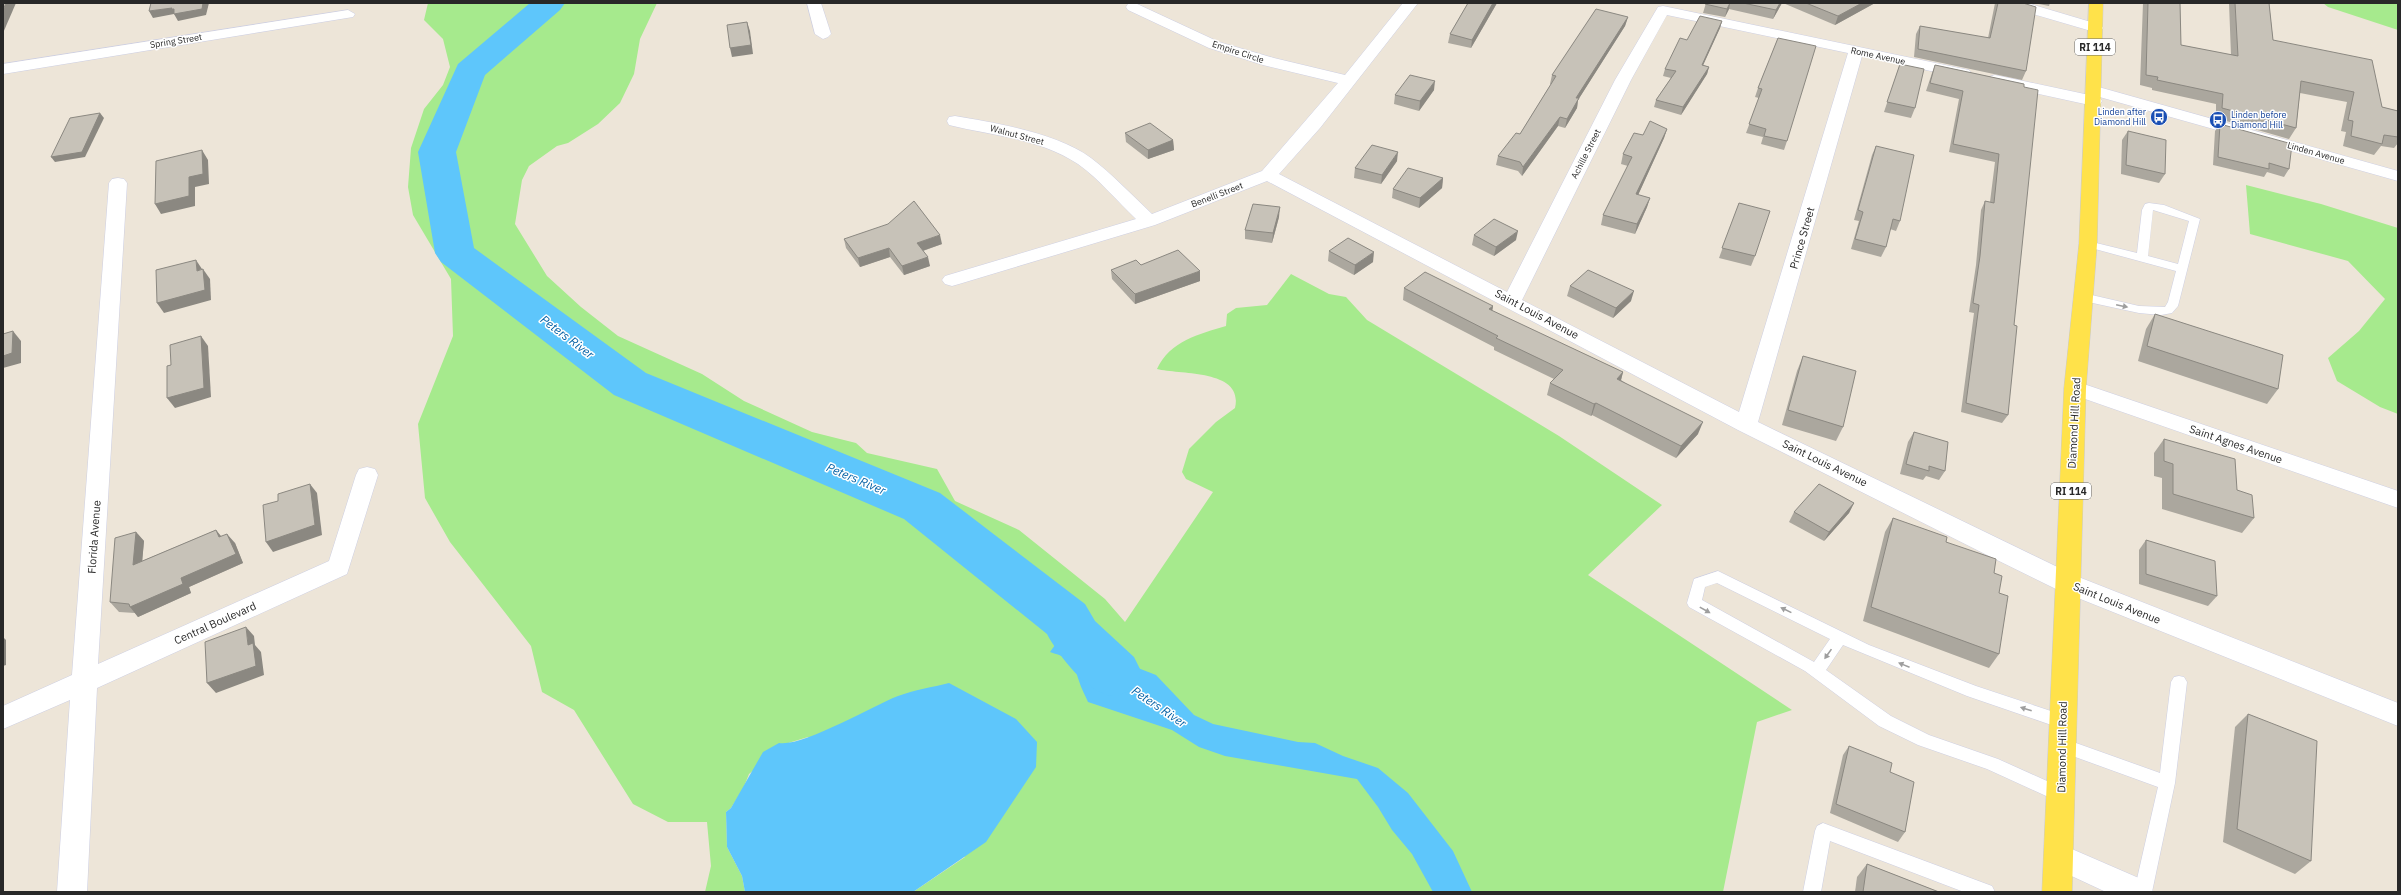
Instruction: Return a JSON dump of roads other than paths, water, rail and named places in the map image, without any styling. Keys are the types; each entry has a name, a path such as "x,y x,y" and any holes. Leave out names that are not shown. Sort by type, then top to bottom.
{"main road":[{"name":"Diamond Hill Road","path":"2057,892 2075,388 2088,244 2096,3"}],"street":[{"path":"814,3 823,34"},
{"name":"Benelli Street","path":"952,280 1148,221 1268,175 1314,124 1411,3"},
{"path":"2011,3 2096,28"},
{"name":"Empire Circle","path":"1133,8 1214,45 1269,62 1348,81"},
{"name":"Rome Avenue","path":"1663,10 1856,51 2094,96"},
{"name":"Achille Street","path":"1512,301 1623,80 1663,10"},
{"name":"Spring Street","path":"3,69 348,14"},
{"name":"Prince Street","path":"1746,425 1856,51"},
{"name":"Linden Avenue","path":"2094,96 2398,176"},
{"name":"Walnut Street","path":"955,121 1003,129 1046,142 1084,161 1148,221"},
{"name":"Saint Louis Avenue","path":"1268,175 1512,301 1746,425 2067,583 2398,716"},
{"name":"Florida Avenue","path":"72,892 84,682 118,183"},
{"name":"Saint Agnes Avenue","path":"2075,388 2398,500"},
{"name":"Central Boulevard","path":"3,718 339,567 367,475"},
{"path":"2058,856 2138,892"}],"lane":[{"path":"2083,297 2145,310 2169,310 2174,303 2194,219 2160,207 2150,206 2147,210 2142,258"},
{"path":"2088,244 2183,269"},
{"path":"2061,795 1992,764 1924,740 1885,721 1816,672 1694,603 1699,583 1718,577 1864,649 1972,691 2063,722"},
{"path":"1816,672 1840,637"},
{"path":"2143,892 2167,783 2179,682"},
{"path":"2062,745 2167,783"},
{"path":"1812,892 1823,831 1986,892"}],"water":[{"path":"1078,613 1087,620 1106,646 1120,661 1156,675 1194,715 1213,724 1298,742 1315,743 1343,756 1378,768 1408,793 1453,851 1472,892 1433,892 1412,854 1392,830 1378,807 1357,779 1225,756 1199,747 1172,730 1088,702 1071,661 1050,652"},
{"path":"949,683 1016,719 1037,742 1036,767 986,842 913,892 745,892 742,876 727,847 726,812 731,808 763,752 779,743 790,743 820,733 898,696"}],"waterway":[{"name":"Peters River","path":"549,3 470,71 437,152 455,253 630,384 922,506 1066,619 1076,637 1114,673"}],"place":[{"name":"Linden after Diamond Hill","path":"2159,117"},
{"name":"Linden before Diamond Hill","path":"2218,120"}]}
